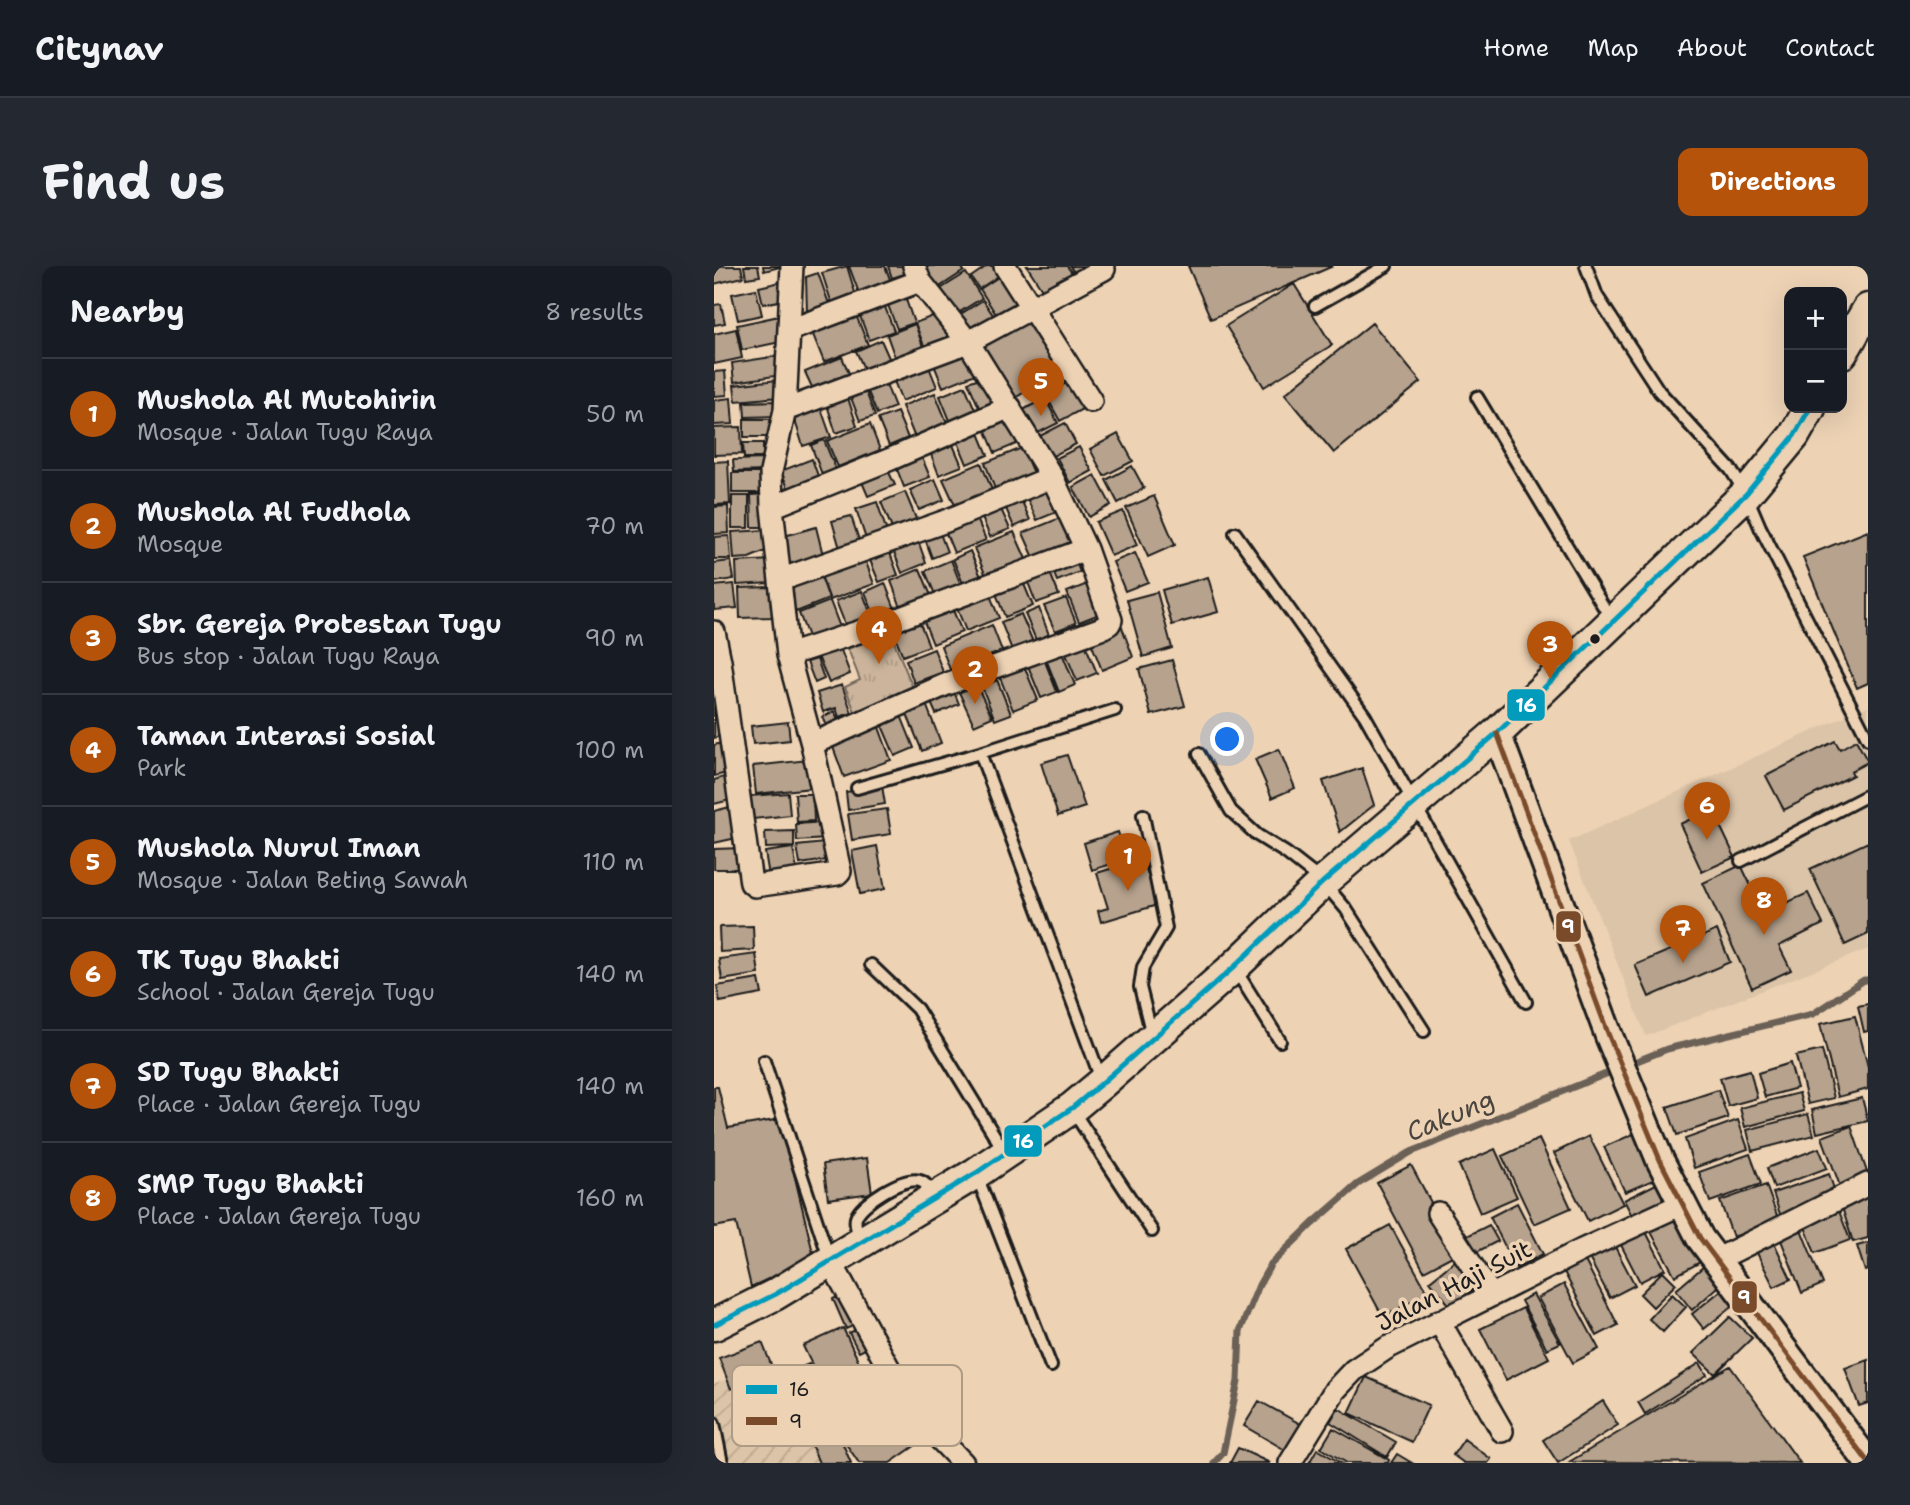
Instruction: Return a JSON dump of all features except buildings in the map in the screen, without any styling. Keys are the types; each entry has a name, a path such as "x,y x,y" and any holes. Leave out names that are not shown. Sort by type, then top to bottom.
{"main road":[{"path":"1844,350 1868,309"},
{"path":"714,1325 831,1262 976,1173 1072,1108 1102,1083 1234,967 1324,882 1497,733 1746,494 1794,436 1807,413"}],"street":[{"path":"714,632 752,885 832,876 840,871 812,744 788,655 772,506 771,472 785,410 792,266"},
{"path":"1005,266 1091,401"},
{"path":"785,410 968,342 1104,269"},
{"path":"790,330 917,273 968,342 1052,477 1086,549 1111,616 1109,624 1100,629 947,684 812,744"},
{"path":"772,506 891,459 1010,407"},
{"path":"780,580 946,521 1052,477"},
{"path":"788,655 895,620 1086,549"},
{"path":"1497,733 1608,1036 1660,1160 1682,1204 1700,1238 1868,1462"},
{"path":"1716,1260 1868,1184"},
{"name":"Jalan Haji Suit","path":"1291,1463 1335,1390 1354,1370 1387,1348 1682,1204"},
{"path":"1438,1213 1491,1295"},
{"path":"831,1262 887,1365"},
{"path":"1439,1321 1502,1431"},
{"path":"947,1446 963,1463"}],"lane":[{"path":"1315,306 1386,266"},
{"path":"1586,266 1597,296 1659,391 1731,470 1746,494 1868,739"},
{"path":"1477,397 1612,621"},
{"path":"1235,533 1365,716 1527,1002"},
{"path":"858,788 980,754 1115,710"},
{"path":"980,754 1102,1083"},
{"path":"1199,754 1231,811 1257,835 1324,882 1346,909 1424,1031"},
{"path":"1741,861 1868,795"},
{"path":"1143,815 1166,928 1143,967 1140,987 1153,1038"},
{"path":"871,965 917,1009 1006,1153"},
{"path":"1234,967 1280,1041"},
{"path":"764,1061 831,1262"},
{"path":"1072,1108 1152,1231"},
{"path":"976,1173 1051,1366"},
{"path":"714,1423 722,1463"}],"shaded area":[{"path":"1868,706 1868,949 1646,1036 1569,841"},
{"path":"732,1378 732,1446 815,1446 822,1463 714,1463 714,1383"}],"green space":[{"path":"890,632 914,690 856,714 845,687 860,680 848,649"}],"waterway":[{"name":"Cakung","path":"1627,1065 1667,1049 1813,1014 1864,980 1868,980"},
{"name":"Cakung","path":"1214,1463 1223,1453 1238,1381 1240,1331 1271,1264 1358,1184 1411,1152 1616,1070"}],"transit line":[{"name":"16","path":"714,1325 776,1294 976,1173 1072,1108 1102,1083 1234,967 1323,882 1497,733 1746,494 1794,436 1807,413"},
{"name":"9","path":"1497,733 1609,1036 1660,1160 1700,1238 1868,1462"}],"place":[{"name":"Mushola Nurul Iman","path":"1041,416"},
{"name":"Taman Interasi Sosial","path":"879,664"},
{"name":"Sbr. Gereja Protestan Tugu","path":"1550,679"},
{"name":"Mushola Al Fudhola","path":"975,704"},
{"name":"TK Tugu Bhakti","path":"1707,840"},
{"name":"Mushola Al Mutohirin","path":"1128,891"},
{"name":"SMP Tugu Bhakti","path":"1764,935"},
{"name":"SD Tugu Bhakti","path":"1683,963"}]}
